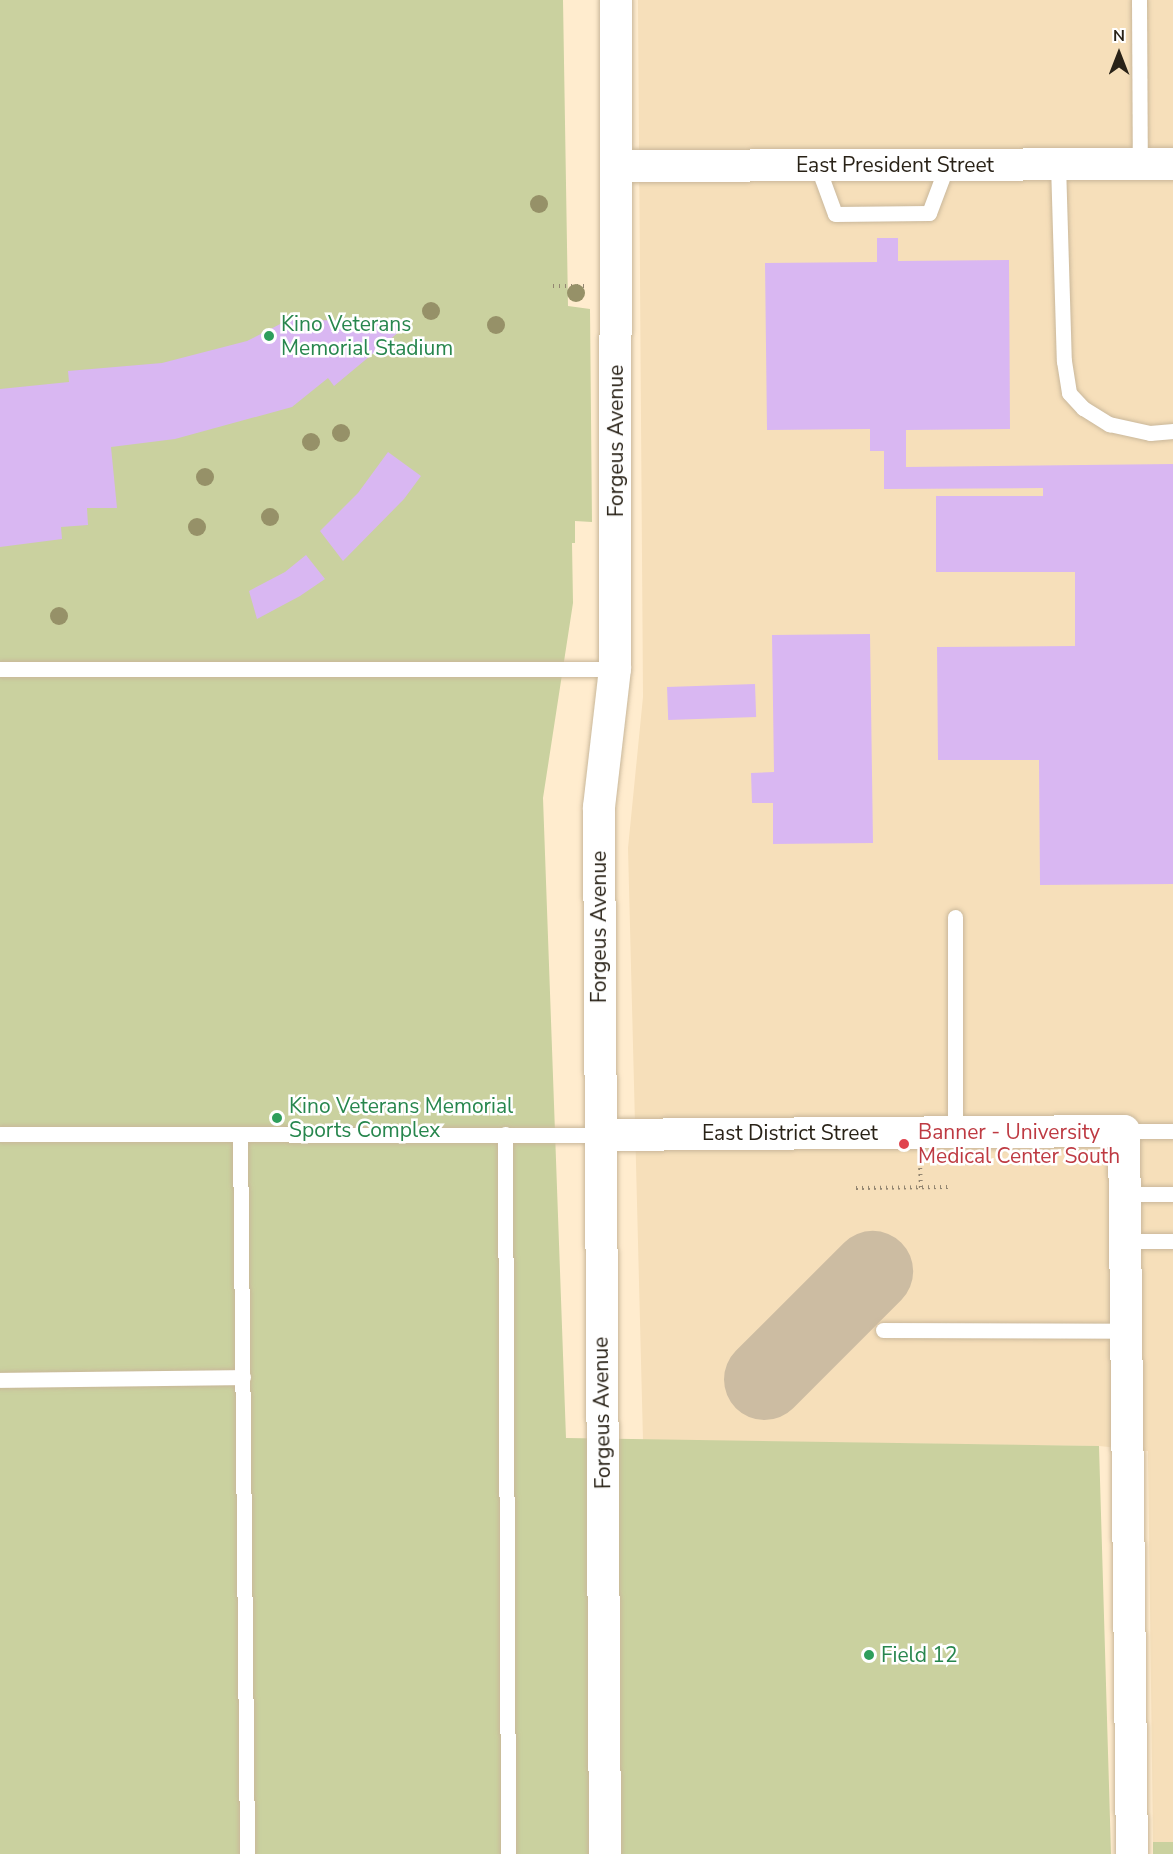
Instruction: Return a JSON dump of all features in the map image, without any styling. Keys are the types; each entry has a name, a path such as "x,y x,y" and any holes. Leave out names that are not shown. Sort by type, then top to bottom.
{"street":[{"name":"Forgeus Avenue","path":"605,1854 599,807 615,669 616,0"},
{"name":"East President Street","path":"617,166 1173,164"},
{"name":"East District Street","path":"600,1135 1124,1131"},
{"path":"1124,1131 1132,1854"}],"lane":[{"path":"1139,0 1140,164"},
{"path":"1058,164 1064,361 1069,393 1083,408 1109,424 1150,433 1173,431"},
{"path":"817,165 835,214 929,213 946,165"},
{"path":"0,669 615,669"},
{"path":"955,917 956,1132"},
{"path":"1124,1131 1173,1131"},
{"path":"0,1134 600,1135"},
{"path":"240,1134 248,1854"},
{"path":"505,1134 508,1854"},
{"path":"1125,1194 1173,1194"},
{"path":"1125,1241 1173,1241"},
{"path":"883,1330 1126,1331"},
{"path":"0,1380 243,1377"}],"path":[{"path":"856,1188 948,1187"}],"shaded area":[{"name":"Banner - University Medical Center South","path":"638,0 1173,0 1173,1842 1153,1842 1148,1451 1099,1446 643,1440 628,848 643,697"}],"green space":[{"name":"Kino Veterans Memorial Sports Complex","path":"0,0 563,0 568,306 590,309 592,522 575,521 575,543 572,543 573,603 543,798 566,1438 1099,1446 1111,1854 0,1854"},
{"path":"1153,1842 1173,1842 1173,1854 1153,1854"}],"building":[{"path":"877,238 898,238 898,261 1009,260 1010,429 906,430 906,467 1173,464 1173,884 1040,885 1039,760 938,760 937,647 1075,646 1075,572 936,572 936,496 1043,496 1043,488 884,489 884,451 870,451 870,429 767,430 765,263 877,262"},
{"path":"288,320 412,321 334,386 328,378 292,407 175,439 111,447 117,508 87,508 88,525 61,527 62,539 0,547 0,389 69,382 68,371 162,363 247,341"},
{"path":"388,452 421,476 404,499 343,561 320,531 358,493"},
{"path":"306,555 325,579 300,596 257,619 249,591 285,572"},
{"path":"870,634 873,843 773,844 773,803 752,803 751,773 774,772 772,635"},
{"path":"755,684 756,717 668,720 667,687"}],"taxiway":[{"path":"764,1379 872,1271"}],"place":[{"name":"Kino Veterans Memorial Stadium","path":"269,336"},
{"name":"Kino Veterans Memorial Sports Complex","path":"277,1118"},
{"name":"Banner - University Medical Center South","path":"904,1144"},
{"name":"Field 12","path":"869,1655"}]}
